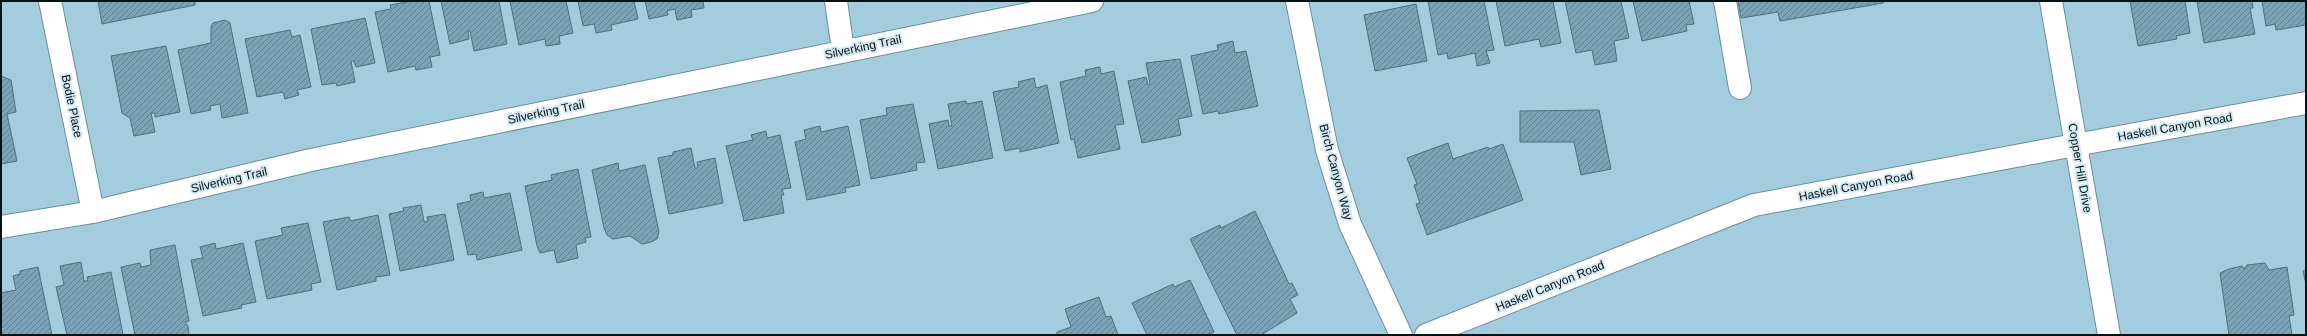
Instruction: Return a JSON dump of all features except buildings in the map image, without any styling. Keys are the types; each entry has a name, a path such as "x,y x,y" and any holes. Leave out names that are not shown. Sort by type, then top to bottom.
{"street":[{"name":"Bodie Place","path":"50,1 93,212"},
{"path":"836,1 843,50"},
{"name":"Silverking Trail","path":"1,227 93,212 311,160 843,50 1092,1"},
{"name":"Birch Canyon Way","path":"1297,1 1327,150 1350,224 1401,335"},
{"path":"1725,1 1740,88"},
{"name":"Copper Hill Drive","path":"2051,1 2109,335"},
{"name":"Haskell Canyon Road","path":"1426,335 1754,205 2306,103"}]}
